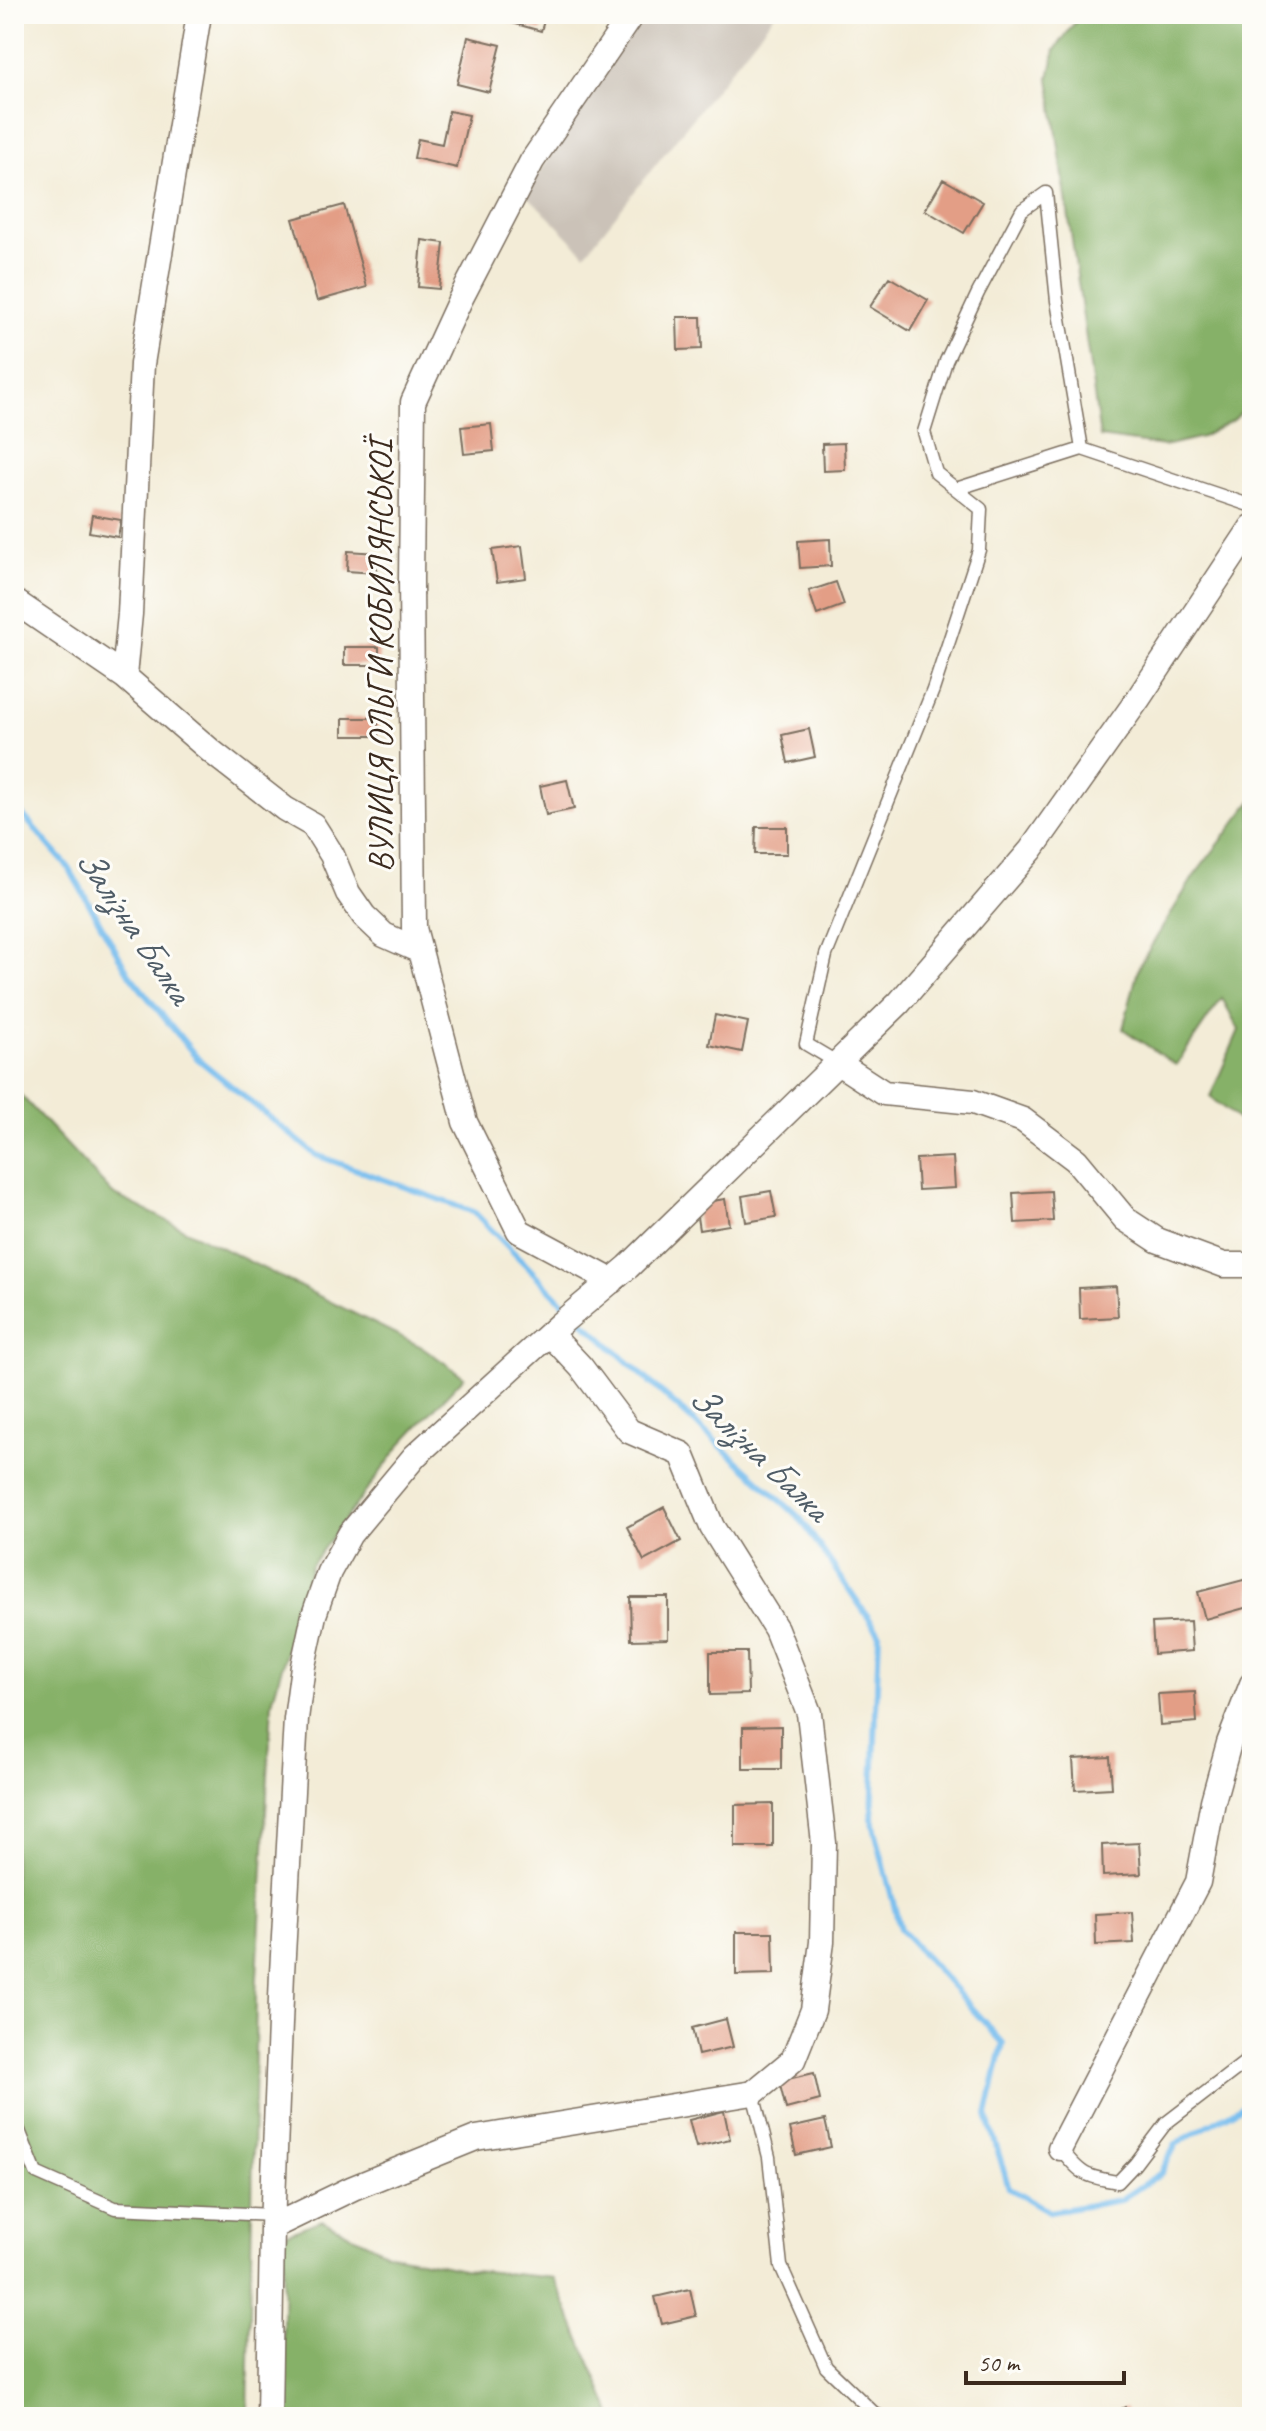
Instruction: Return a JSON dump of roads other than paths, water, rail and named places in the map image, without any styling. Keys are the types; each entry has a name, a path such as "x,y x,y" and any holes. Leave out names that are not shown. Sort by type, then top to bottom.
{"street":[{"path":"124,676 130,614 142,364 199,14"},
{"name":"ВУЛИЦЯ ОЛЬГИ КОБИЛЯНСЬКОЇ","path":"610,1283 519,1231 465,1122 414,928 413,402 460,300 532,161 632,14"},
{"path":"269,2417 272,2221 296,1719 314,1615 329,1572 350,1534 415,1456 610,1283 899,1003 1031,850 1138,699 1252,527"},
{"path":"14,601 124,676 212,752 285,809 313,825 332,855 348,893 364,916 384,935 420,951"},
{"path":"838,1063 884,1093 973,1102 1023,1120 1076,1160 1125,1219 1157,1240 1224,1265 1252,1265"},
{"path":"272,2221 476,2138 753,2093 793,2060 813,2010 822,1942 824,1843 809,1713 776,1629 712,1527 682,1454 629,1431 556,1328"},
{"path":"1060,2148 1198,1882 1213,1801 1229,1743 1252,1684"}],"lane":[{"path":"838,1063 806,1044 826,955 933,690 979,550 981,509 936,473 924,432 946,361 978,293 1022,210 1046,193 1057,301 1082,449"},
{"path":"956,489 1082,449 1252,506"},
{"path":"1060,2148 1077,2169 1094,2178 1118,2182 1166,2123 1252,2057"},
{"path":"753,2093 769,2157 781,2266 826,2367 875,2414 882,2417"},
{"path":"14,2118 36,2173 115,2208 272,2221"}],"waterway":[{"name":"Залізна Балка","path":"14,805 69,868 129,974 198,1059 316,1155 474,1212 568,1308"},
{"name":"Залізна Балка","path":"576,1315 800,1518 879,1633 872,1818 900,1929 1003,2043 987,2115 1009,2188 1050,2212 1120,2200 1161,2173 1176,2144 1252,2103"}]}
